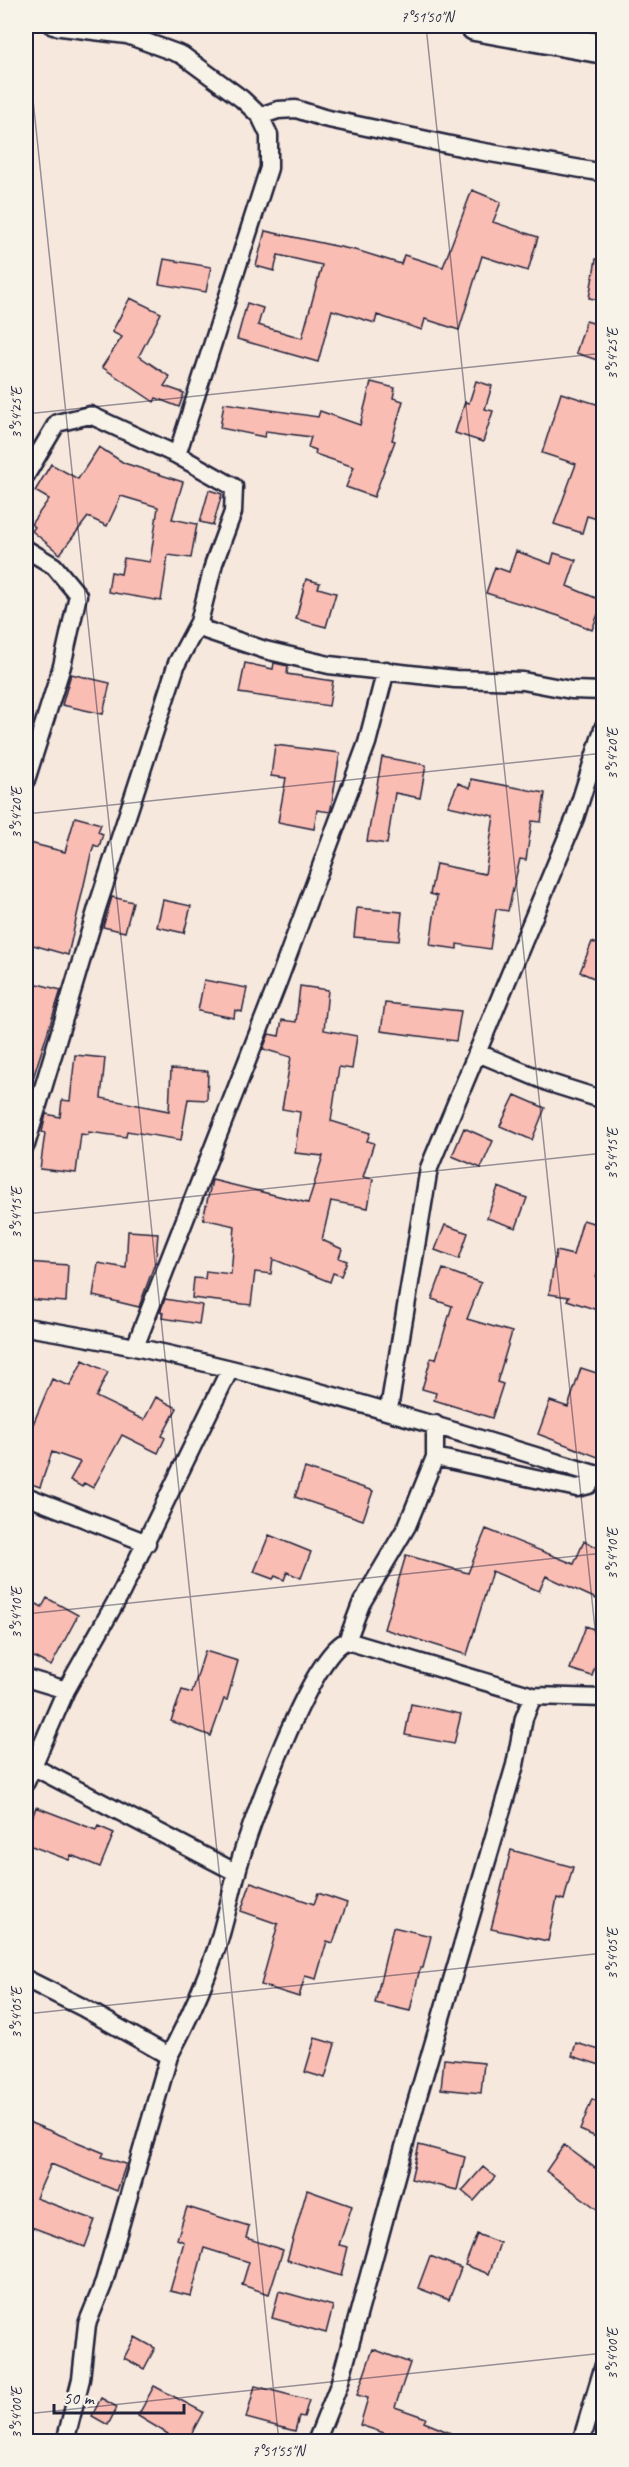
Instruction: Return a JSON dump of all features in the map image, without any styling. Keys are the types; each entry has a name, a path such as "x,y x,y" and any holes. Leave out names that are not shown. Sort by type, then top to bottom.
{"highway":[{"path":"475,26 603,49"}],"street":[{"path":"53,26 127,35 182,55 242,99 260,116 269,135 269,168 177,454"},
{"path":"260,116 296,109 324,118 479,151 603,173"},
{"path":"26,475 57,423 90,415 177,454 234,487 233,512 214,563 199,622 181,655 166,696 97,908 26,1145"},
{"path":"26,549 54,566 78,595 62,666 26,780"},
{"path":"199,622 205,630 265,650 328,665 386,670 454,680 524,681 571,690 603,692"},
{"path":"135,1347 278,982 363,754 386,670"},
{"path":"389,1409 429,1168 575,818 603,726"},
{"path":"478,1053 550,1083 603,1100"},
{"path":"26,1327 135,1347 389,1409 599,1475 589,1485 577,1488 435,1457"},
{"path":"230,1369 147,1543 66,1690 29,1774 237,1873"},
{"path":"347,1641 361,1604 407,1526 435,1457 435,1424"},
{"path":"26,1496 147,1543"},
{"path":"65,2442 81,2379 87,2324 103,2285 169,2056 183,2030 217,1946 245,1843 308,1690 337,1644 347,1641 533,1696 603,1698"},
{"path":"26,1678 66,1690"},
{"path":"316,2442 339,2385 416,2103 515,1765 524,1718 533,1696"},
{"path":"26,1979 82,2007 169,2056"},
{"path":"581,2442 603,2365"}],"building":[{"path":"472,190 501,202 493,222 538,237 528,271 482,256 459,330 425,319 422,330 377,315 375,323 332,310 318,362 237,339 247,303 263,308 258,325 302,338 322,265 278,255 274,271 256,266 265,231 359,251 401,264 404,255 443,267"},
{"path":"164,259 211,267 206,292 159,284"},
{"path":"596,259 603,259 603,301 589,298"},
{"path":"130,298 161,313 139,356 170,377 164,386 184,393 179,407 156,398 154,402 102,367 122,337 112,332"},
{"path":"586,321 603,326 603,362 576,353"},
{"path":"476,381 492,386 485,409 493,411 483,442 455,433 465,402 469,403"},
{"path":"371,382 395,388 393,398 403,401 392,440 395,441 374,497 346,487 354,467 315,454 316,450 308,447 311,437 266,431 265,437 220,428 224,403 318,417 320,411 360,425"},
{"path":"561,393 603,406 603,485 594,518 587,516 582,533 554,524 576,464 542,453"},
{"path":"99,447 124,463 183,482 172,519 197,524 191,558 168,555 161,601 108,592 111,572 121,574 124,558 150,562 158,507 121,496 107,526 88,517 60,554 32,531 35,527 31,524 49,499 35,491 51,464 78,479"},
{"path":"209,490 222,494 213,525 200,522"},
{"path":"516,551 551,564 554,553 576,560 567,586 603,601 592,630 559,616 486,593 495,567 509,572"},
{"path":"306,579 320,583 318,588 336,593 326,627 296,619"},
{"path":"245,663 273,669 274,663 288,666 287,674 333,681 329,706 239,693"},
{"path":"71,674 110,683 103,714 62,705"},
{"path":"275,745 340,753 330,812 317,810 314,829 278,822 286,778 271,776"},
{"path":"382,757 426,765 420,798 395,793 387,844 367,841"},
{"path":"471,779 545,793 541,822 532,821 526,860 520,859 508,911 496,909 490,949 457,944 457,949 430,945 437,896 430,894 436,864 485,874 494,816 448,806 458,783 470,788"},
{"path":"75,817 101,824 98,832 103,834 99,847 94,845 91,854 68,955 26,943 26,842 65,852"},
{"path":"112,897 133,902 125,932 103,927"},
{"path":"163,900 191,906 184,933 157,927"},
{"path":"357,908 402,912 399,941 354,937"},
{"path":"592,942 603,946 603,982 580,972"},
{"path":"204,980 247,988 242,1012 235,1010 234,1018 198,1011"},
{"path":"26,981 61,990 28,1094 26,1093"},
{"path":"300,986 328,990 324,1030 357,1036 352,1069 339,1067 331,1121 370,1133 367,1141 374,1143 363,1177 373,1179 368,1208 331,1201 322,1240 342,1249 339,1258 347,1261 341,1276 333,1273 330,1282 273,1259 271,1274 255,1272 251,1305 192,1298 194,1278 205,1279 206,1271 231,1274 235,1226 203,1219 212,1180 308,1203 323,1156 295,1153 300,1112 282,1109 291,1057 263,1049 269,1034 279,1036 282,1020 296,1022"},
{"path":"385,1003 461,1011 456,1041 381,1031"},
{"path":"75,1055 105,1058 101,1098 169,1111 171,1069 208,1071 207,1100 188,1099 181,1140 127,1131 126,1137 89,1132 88,1135 81,1134 76,1173 40,1169 45,1133 42,1132 46,1114 60,1117 62,1100 70,1101"},
{"path":"515,1095 545,1108 532,1140 500,1126"},
{"path":"464,1128 493,1141 481,1168 452,1156"},
{"path":"498,1187 527,1198 516,1228 487,1218"},
{"path":"583,1220 603,1226 603,1252 596,1278 603,1280 603,1312 567,1300 569,1297 549,1294 556,1251 573,1255"},
{"path":"445,1225 468,1233 459,1259 435,1250"},
{"path":"128,1231 158,1233 156,1260 139,1307 93,1296 98,1263 126,1268"},
{"path":"26,1262 68,1265 66,1302 26,1299"},
{"path":"443,1269 481,1283 467,1319 512,1332 497,1382 503,1384 492,1418 434,1400 436,1393 422,1389 431,1358 436,1359 452,1306 432,1299"},
{"path":"165,1299 202,1305 199,1324 162,1318 163,1313 160,1312"},
{"path":"83,1360 108,1372 96,1397 144,1420 156,1397 177,1408 162,1436 165,1438 158,1453 122,1435 93,1488 84,1483 82,1487 70,1480 80,1462 52,1452 40,1487 26,1482 26,1441 52,1379 70,1386"},
{"path":"581,1368 603,1375 603,1459 538,1434 550,1401 568,1407"},
{"path":"305,1468 373,1491 363,1520 295,1497"},
{"path":"486,1529 574,1564 584,1541 603,1550 603,1602 546,1576 539,1591 492,1571 467,1655 384,1629 406,1555 468,1573"},
{"path":"269,1535 311,1552 301,1578 287,1572 284,1580 275,1576 273,1579 254,1572"},
{"path":"26,1598 42,1607 47,1598 78,1615 51,1666 26,1653"},
{"path":"586,1626 603,1633 603,1642 592,1676 570,1669"},
{"path":"205,1651 238,1661 227,1700 224,1699 211,1736 171,1721 182,1690 192,1693"},
{"path":"411,1704 461,1714 454,1744 405,1735"},
{"path":"36,1807 96,1830 98,1826 114,1833 100,1867 71,1855 69,1860 26,1844 26,1835"},
{"path":"511,1850 573,1867 564,1900 557,1898 548,1941 491,1929"},
{"path":"251,1882 314,1904 318,1893 347,1903 333,1943 327,1941 316,1979 305,1976 299,1997 261,1985 278,1924 241,1911"},
{"path":"393,1927 431,1936 423,1968 420,1968 410,2011 375,2003"},
{"path":"315,2038 335,2044 325,2078 305,2072"},
{"path":"576,2043 603,2051 603,2066 572,2056"},
{"path":"444,2059 484,2063 481,2093 441,2089"},
{"path":"592,2099 603,2104 603,2140 580,2130"},
{"path":"26,2121 104,2153 102,2157 126,2164 117,2191 51,2164 36,2198 95,2220 85,2247 26,2225"},
{"path":"419,2145 465,2157 457,2190 411,2179"},
{"path":"564,2145 603,2174 603,2201 597,2209 546,2171"},
{"path":"483,2167 495,2177 474,2201 462,2191"},
{"path":"307,2190 352,2206 339,2245 348,2247 341,2276 287,2260"},
{"path":"187,2207 249,2226 246,2238 283,2250 269,2294 242,2285 249,2262 204,2248 191,2296 170,2291 184,2242 177,2239"},
{"path":"477,2234 500,2243 489,2274 465,2265"},
{"path":"430,2256 461,2268 449,2300 418,2288"},
{"path":"279,2291 333,2306 326,2333 272,2318"},
{"path":"135,2337 155,2348 144,2369 124,2358"},
{"path":"373,2349 410,2363 395,2407 426,2418 424,2422 472,2442 411,2442 360,2425 368,2398 357,2395"},
{"path":"154,2386 203,2412 187,2442 163,2442 168,2434 138,2416"},
{"path":"255,2386 309,2400 304,2417 299,2416 295,2431 246,2418"},
{"path":"101,2398 117,2407 108,2425 92,2416"}]}
